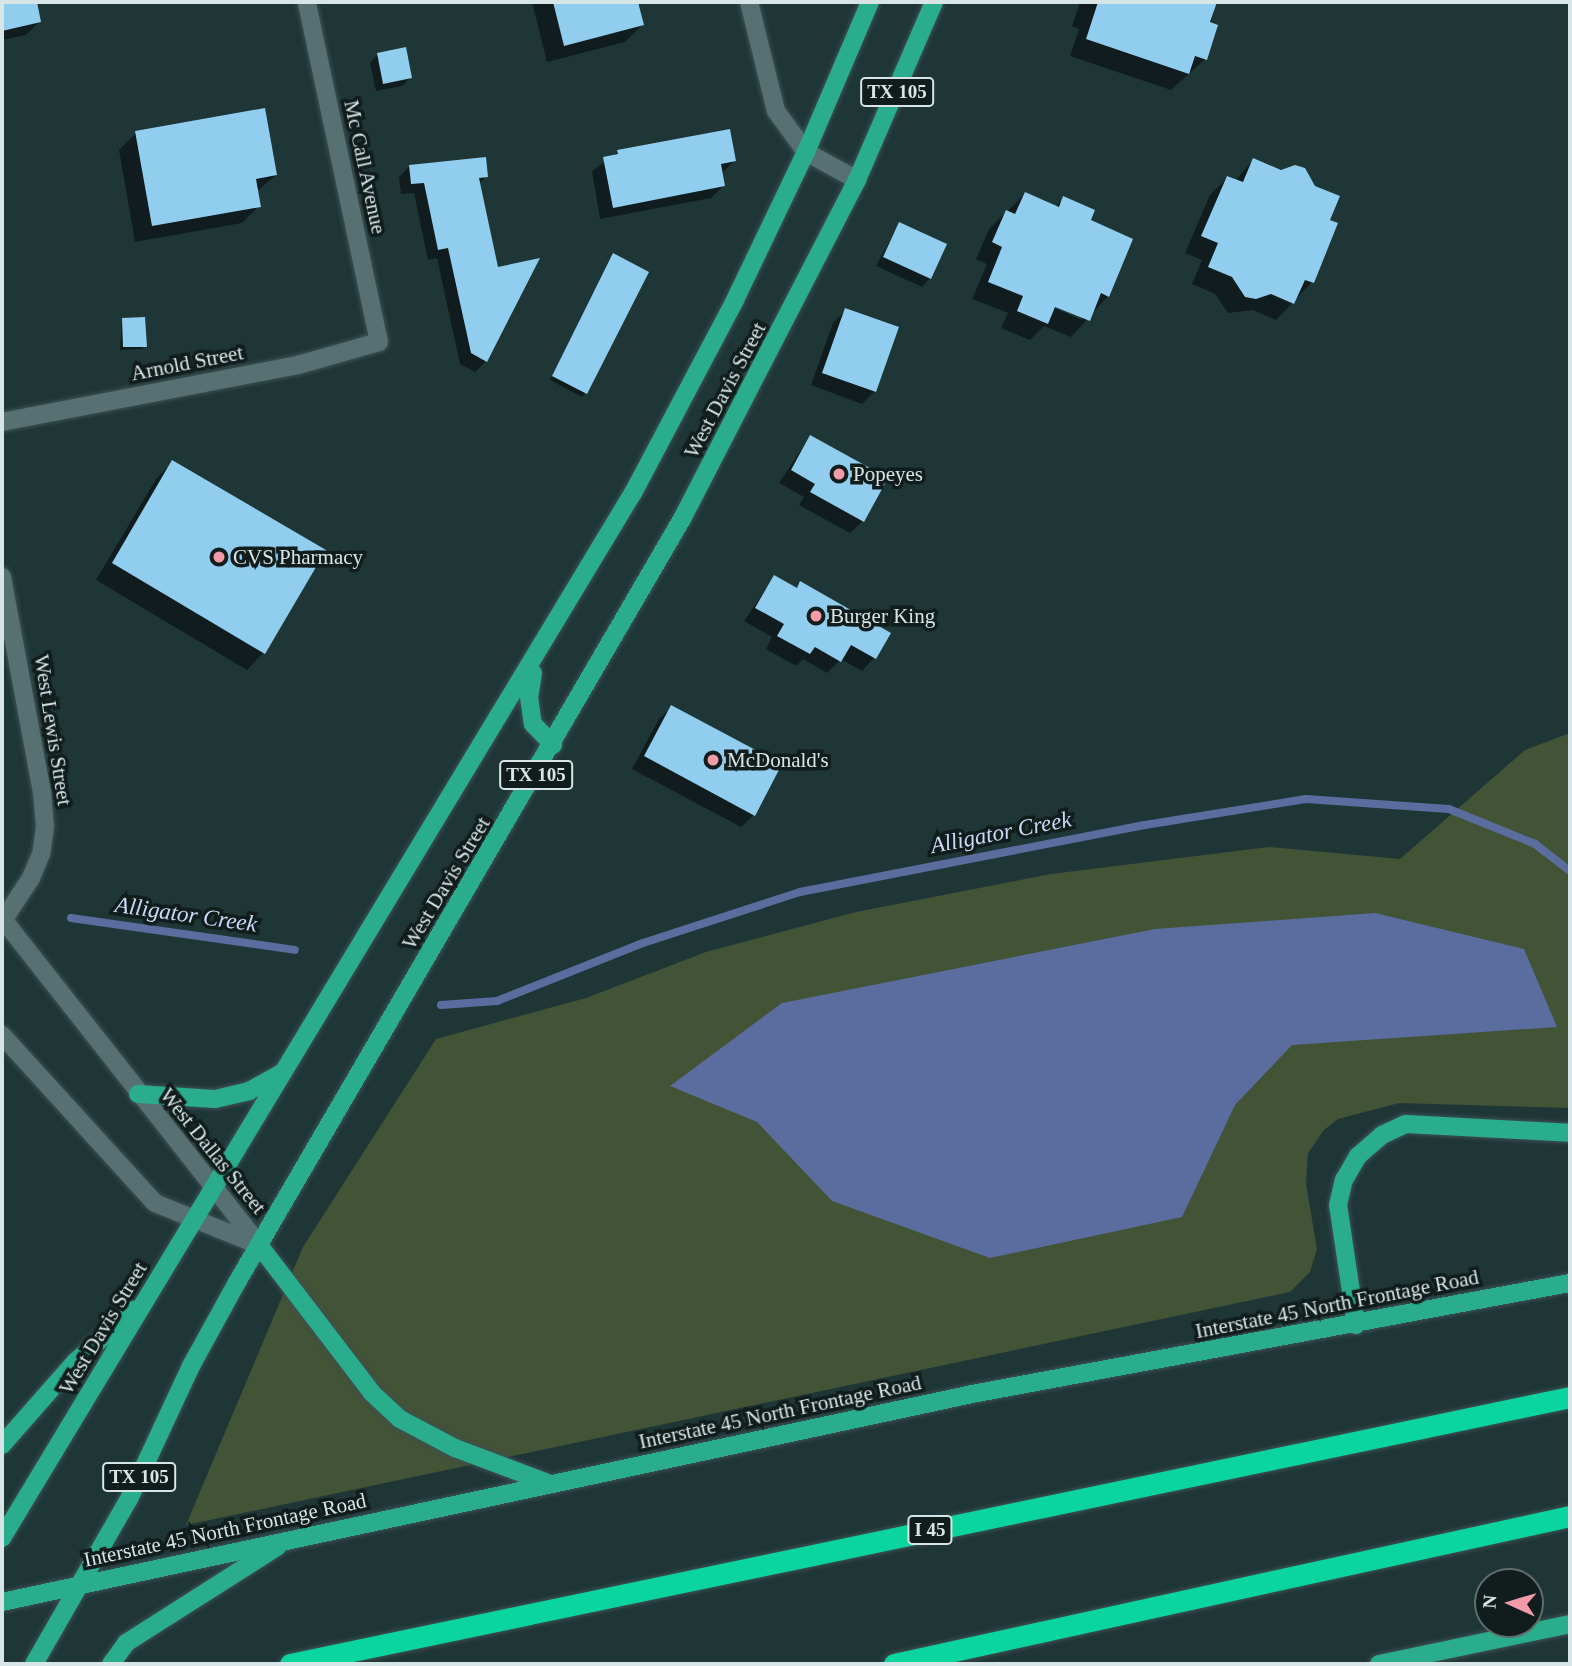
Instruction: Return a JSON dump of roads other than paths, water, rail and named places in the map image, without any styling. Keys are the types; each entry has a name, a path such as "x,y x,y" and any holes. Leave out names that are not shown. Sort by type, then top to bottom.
{"highway":[{"name":"I 45","path":"290,1664 1570,1397"},
{"path":"894,1664 1570,1516"}],"main road":[{"name":"West Davis Street","path":"2,1538 634,493 806,152 870,2"},
{"name":"West Davis Street","path":"34,1664 129,1499 191,1366 259,1245 553,746 682,519 858,180 934,2"},
{"path":"536,659 528,697 533,724 553,746"},
{"path":"138,1094 215,1099 249,1091 285,1071"},
{"path":"1356,1325 1338,1205 1351,1168 1382,1135 1406,1124 1570,1133"},
{"path":"259,1245 372,1393 400,1419 455,1448 548,1483"},
{"name":"Interstate 45 North Frontage Road","path":"2,1602 290,1538 972,1394 1356,1325 1570,1283"},
{"path":"2,1445 75,1362 148,1298"},
{"path":"111,1664 127,1643 290,1538"},
{"path":"1379,1664 1570,1624"}],"street":[{"name":"Mc Call Avenue","path":"307,2 379,342"},
{"path":"749,2 776,111 806,152 858,180"},
{"name":"Arnold Street","path":"2,422 298,365 379,342"},
{"name":"West Lewis Street","path":"2,577 42,792 45,827 41,854 2,920"},
{"name":"West Dallas Street","path":"2,920 259,1245"},
{"name":"West Dallas Street","path":"2,1035 155,1203 259,1245"}],"water":[{"path":"1375,913 1524,949 1557,1027 1292,1045 1235,1105 1182,1217 990,1258 832,1201 757,1122 670,1086 782,1003 1155,929"}],"waterway":[{"name":"Alligator Creek","path":"441,1005 497,1001 643,943 800,892 1145,825 1306,799 1449,809 1535,844 1570,871"},
{"name":"Alligator Creek","path":"71,918 295,950"}],"place":[{"name":"Popeyes","path":"839,474"},
{"name":"CVS Pharmacy","path":"219,557"},
{"name":"Burger King","path":"816,616"},
{"name":"McDonald's","path":"713,760"}]}
